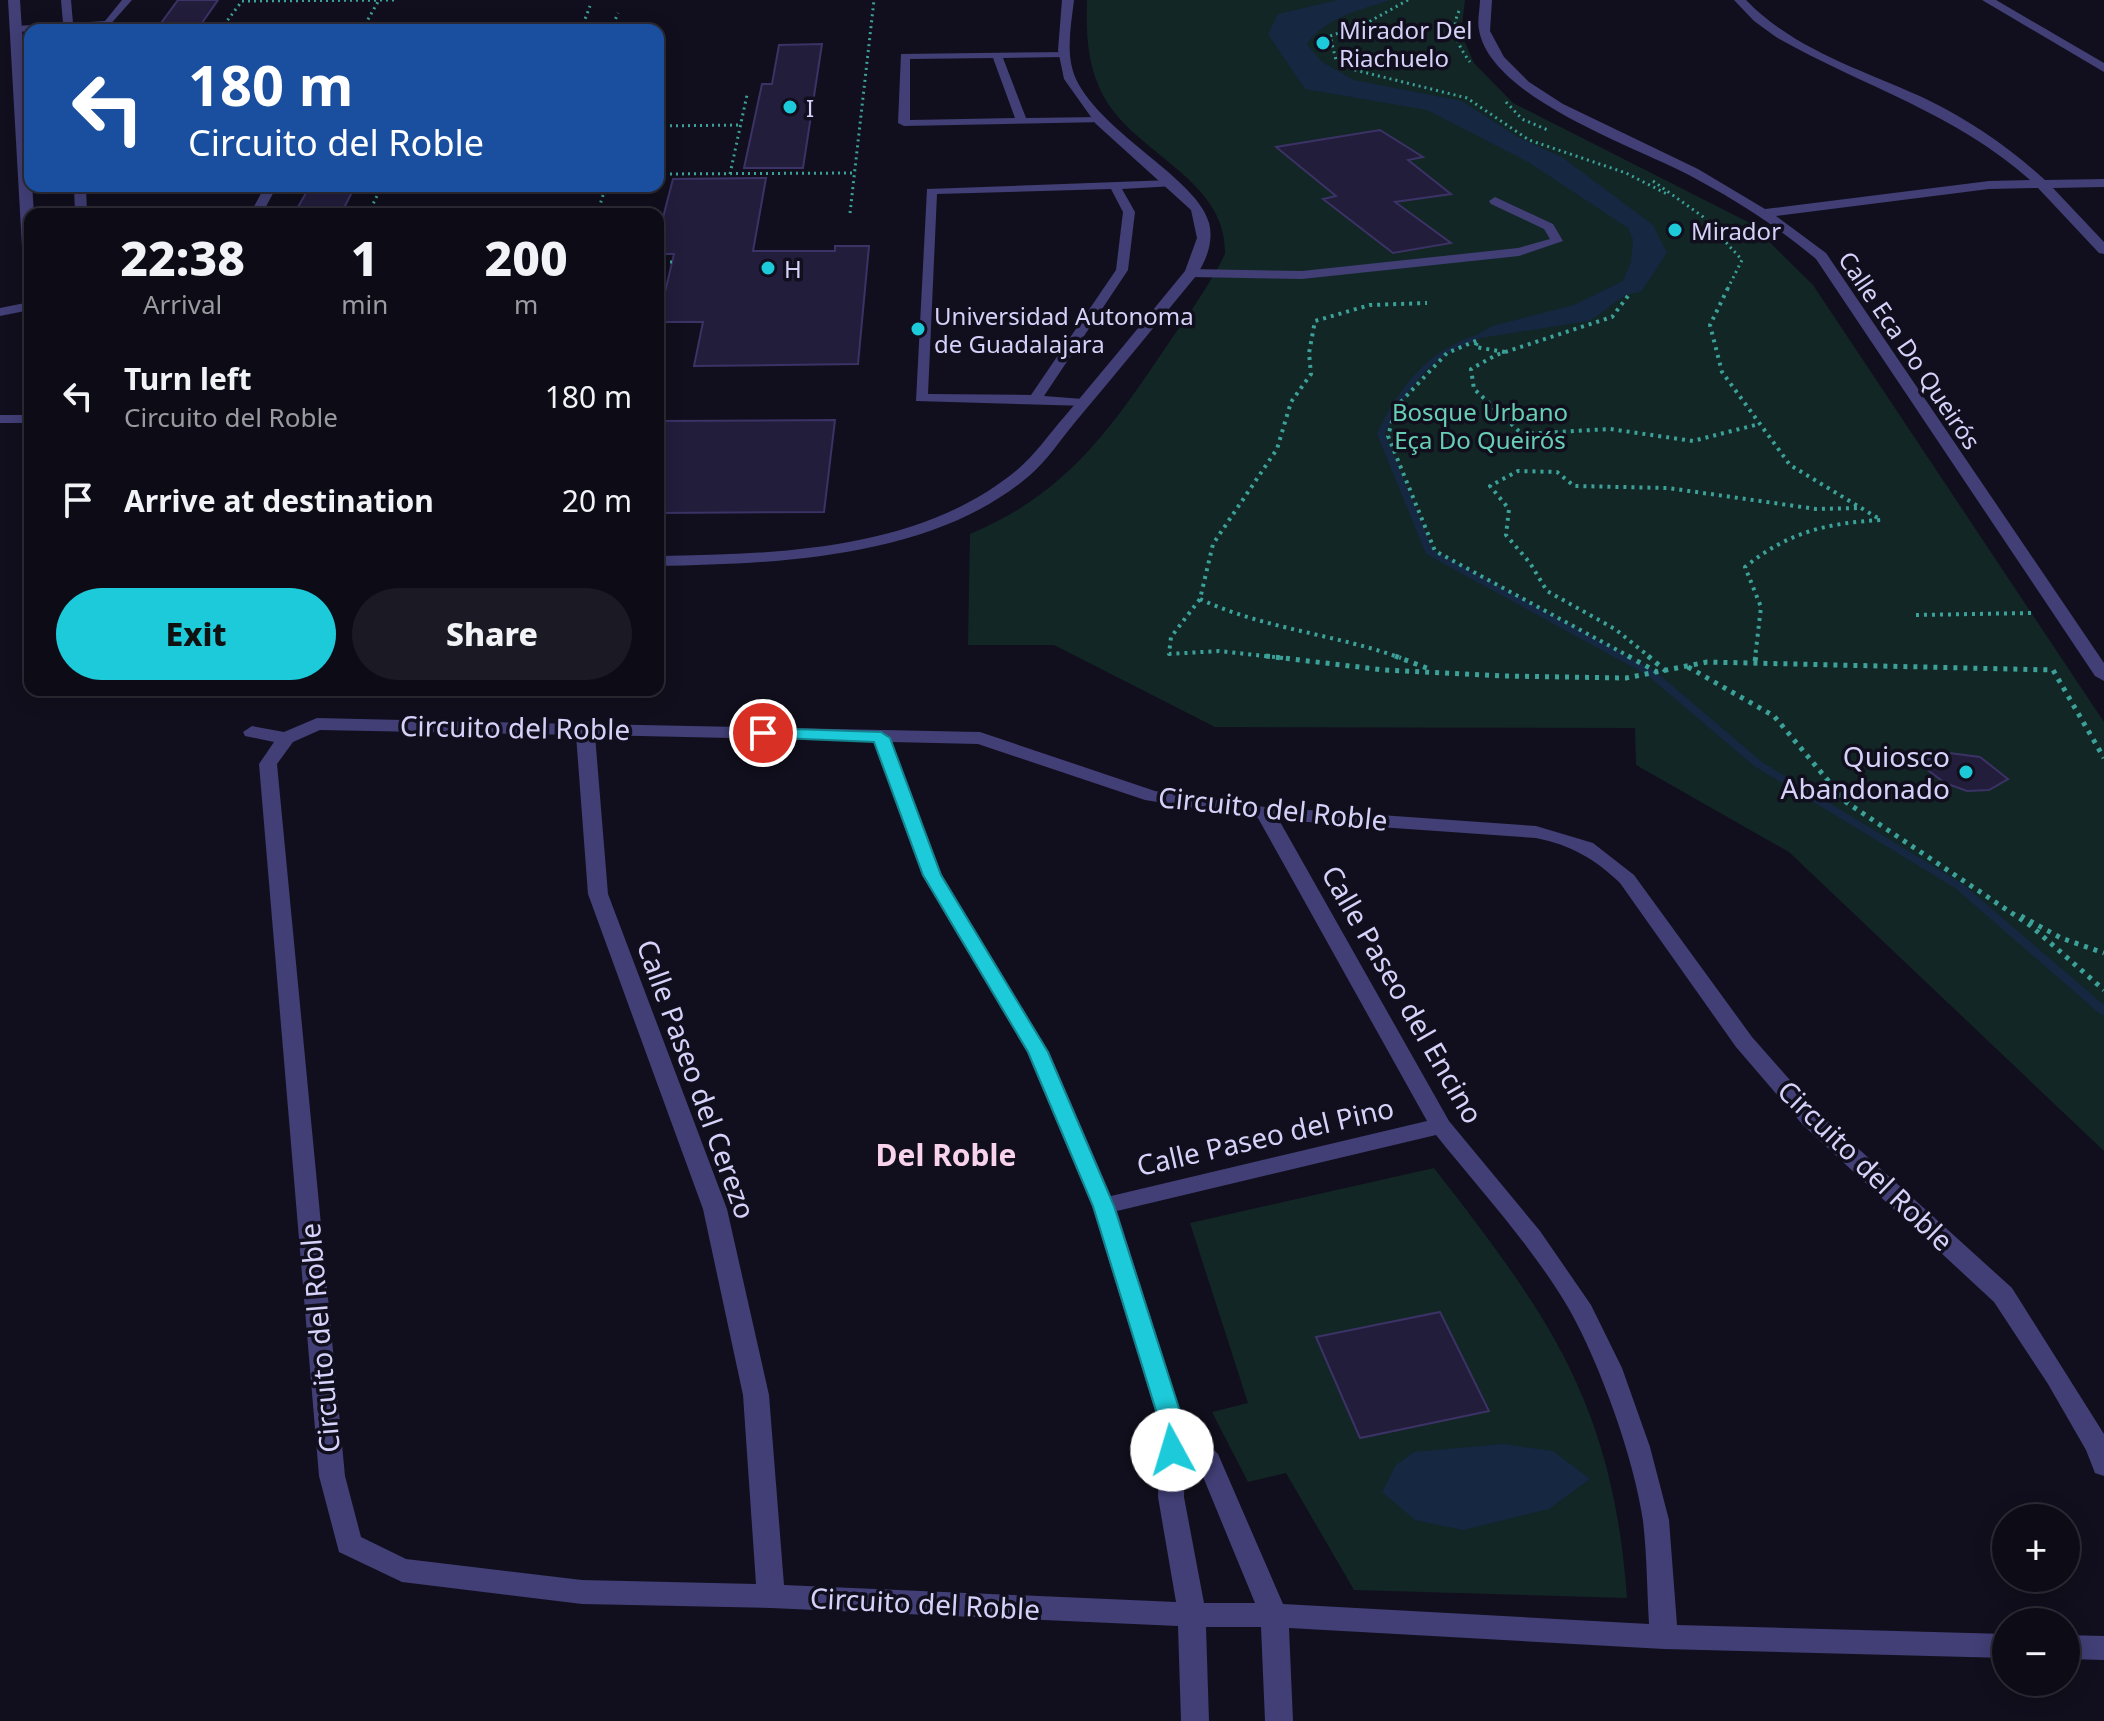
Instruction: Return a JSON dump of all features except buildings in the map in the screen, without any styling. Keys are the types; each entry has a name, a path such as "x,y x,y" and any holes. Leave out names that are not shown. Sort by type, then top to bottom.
{"street":[{"path":"14,0 24,124"},
{"path":"664,561 750,561 829,551 900,534 965,509 1020,476 1191,273 1202,255 1204,237 1201,216 1186,195 1100,120 1069,76 1064,54 1068,0"},
{"name":"Calle Eca Do Queirós","path":"1486,0 1483,9 1486,35 1499,58 1532,91 1555,107 1690,170 1764,213 1821,256 2104,676"},
{"path":"1740,0 1786,37 1902,90 1980,134 2044,183 2104,250"},
{"path":"1988,0 2104,68"},
{"path":"1764,213 1968,187 2104,183"},
{"name":"Circuito del Roble","path":"1992,1646 1664,1637 1274,1615 1192,1615 771,1596 582,1592 402,1570 349,1544 332,1476 268,764 286,738 317,724 585,727 881,738 980,738 1152,796 1265,813 1536,832 1578,840 1604,856 1627,879 1744,1042 1811,1119 2003,1295 2057,1377 2099,1448 2104,1465"},
{"name":"Calle Paseo del Cerezo","path":"585,727 598,894 715,1209 756,1395 771,1596"},
{"path":"252,732 286,738"},
{"path":"881,738 932,875 1038,1052 1104,1206 1173,1427 1171,1497 1192,1615 1195,1721"},
{"name":"Calle Paseo del Encino","path":"1265,813 1441,1126 1532,1237 1579,1305 1609,1368 1637,1447 1656,1520 1664,1637"},
{"name":"Calle Paseo del Pino","path":"1104,1206 1441,1126"},
{"path":"1173,1427 1209,1461 1274,1615 1279,1721"},
{"path":"2080,1647 2104,1648"}],"lane":[{"path":"66,0 68,24"},
{"path":"108,24 127,0"},
{"path":"16,29 24,29"},
{"path":"1064,54 905,56 904,123 1100,120"},
{"path":"997,55 1022,121"},
{"path":"1083,403 1035,399 921,398 931,191 1171,184"},
{"path":"1035,399 1122,270 1129,212 1116,188"},
{"path":"1191,273 1302,275 1519,252 1557,241 1549,227 1495,201"},
{"path":"0,312 24,307"},
{"path":"0,419 24,419"}],"path":[{"path":"225,24 242,0 398,0"},
{"path":"366,24 379,0"},
{"path":"850,213 874,0"},
{"path":"1408,0 1365,24 1330,36 1336,60 1355,70 1467,98 1529,140 1626,173 1696,209 1729,240 1742,260 1710,325 1722,372 1790,465 1881,520 1835,522 1794,531 1745,567 1761,607 1755,662"},
{"path":"584,24 590,6"},
{"path":"613,24 618,13"},
{"path":"730,174 747,95"},
{"path":"664,126 741,125"},
{"path":"664,174 854,173"},
{"path":"664,262 672,262"},
{"path":"1628,296 1612,317 1505,352 1471,369 1474,389 1522,434 1610,429 1693,441 1759,424"},
{"path":"1427,303 1384,302 1345,308 1315,321 1309,353 1311,374 1291,402 1277,449 1213,544 1200,599 1171,637 1169,654 1219,651 1438,672 1626,678 1687,667 1755,662 1893,669 2053,670 2104,758"},
{"path":"1505,352 1475,347 1478,340 1447,353 1396,407 1388,436 1435,551 1657,672"},
{"path":"1666,671 1615,629 1547,591 1530,563 1506,535 1509,509 1490,486 1518,471 1557,472 1574,486 1668,488 1816,509 1861,508"},
{"path":"1200,599 1234,615 1370,647 1438,672"},
{"path":"1916,615 2061,612"},
{"path":"1687,667 1774,716 1846,802 2031,926 2104,990"},
{"path":"1994,900 2061,938 2104,953"}],"green space":[{"name":"Bosque Urbano Eça Do Queirós","path":"1087,0 1465,0 1461,33 1474,63 1513,103 1750,223 1813,285 2104,722 2104,1151 1789,852 1636,765 1635,728 1215,727 1054,645 968,645 970,534 1033,500 1083,457 1125,406 1205,290 1225,254 1222,228 1211,206 1196,187 1118,117 1104,97 1094,74 1089,50"},
{"path":"1434,1168 1511,1270 1568,1366 1590,1416 1607,1470 1619,1530 1627,1598 1354,1590 1286,1473 1248,1482 1212,1412 1248,1403 1190,1223"}],"water":[{"path":"1338,0 1390,0 1334,21 1315,35 1307,44 1322,62 1354,80 1462,101 1518,137 1562,157 1653,225 1667,253 1641,292 1620,299 1588,321 1468,340 1492,326 1574,305 1623,281 1631,262 1633,240 1628,228 1528,162 1427,110 1305,89 1268,34 1278,14"},
{"path":"1503,1444 1553,1451 1590,1479 1549,1509 1463,1530 1415,1520 1382,1492 1396,1465 1414,1452"}],"waterway":[{"path":"1479,337 1462,342 1432,361 1407,387 1381,434 1429,552 1651,673 1758,764 1959,886 2104,1011"}],"place":[{"name":"Mirador Del Riachuelo","path":"1323,43"},
{"name":"I","path":"790,107"},
{"name":"Mirador","path":"1675,230"},
{"name":"H","path":"768,268"},
{"name":"Universidad Autonoma de Guadalajara","path":"918,329"},
{"name":"Quiosco Abandonado","path":"1966,772"}],"district":[{"name":"Del Roble","path":"946,1154"}],"route":[{"path":"763,733 881,738 932,875 1038,1052 1104,1206 1173,1427 1172,1450"}]}
